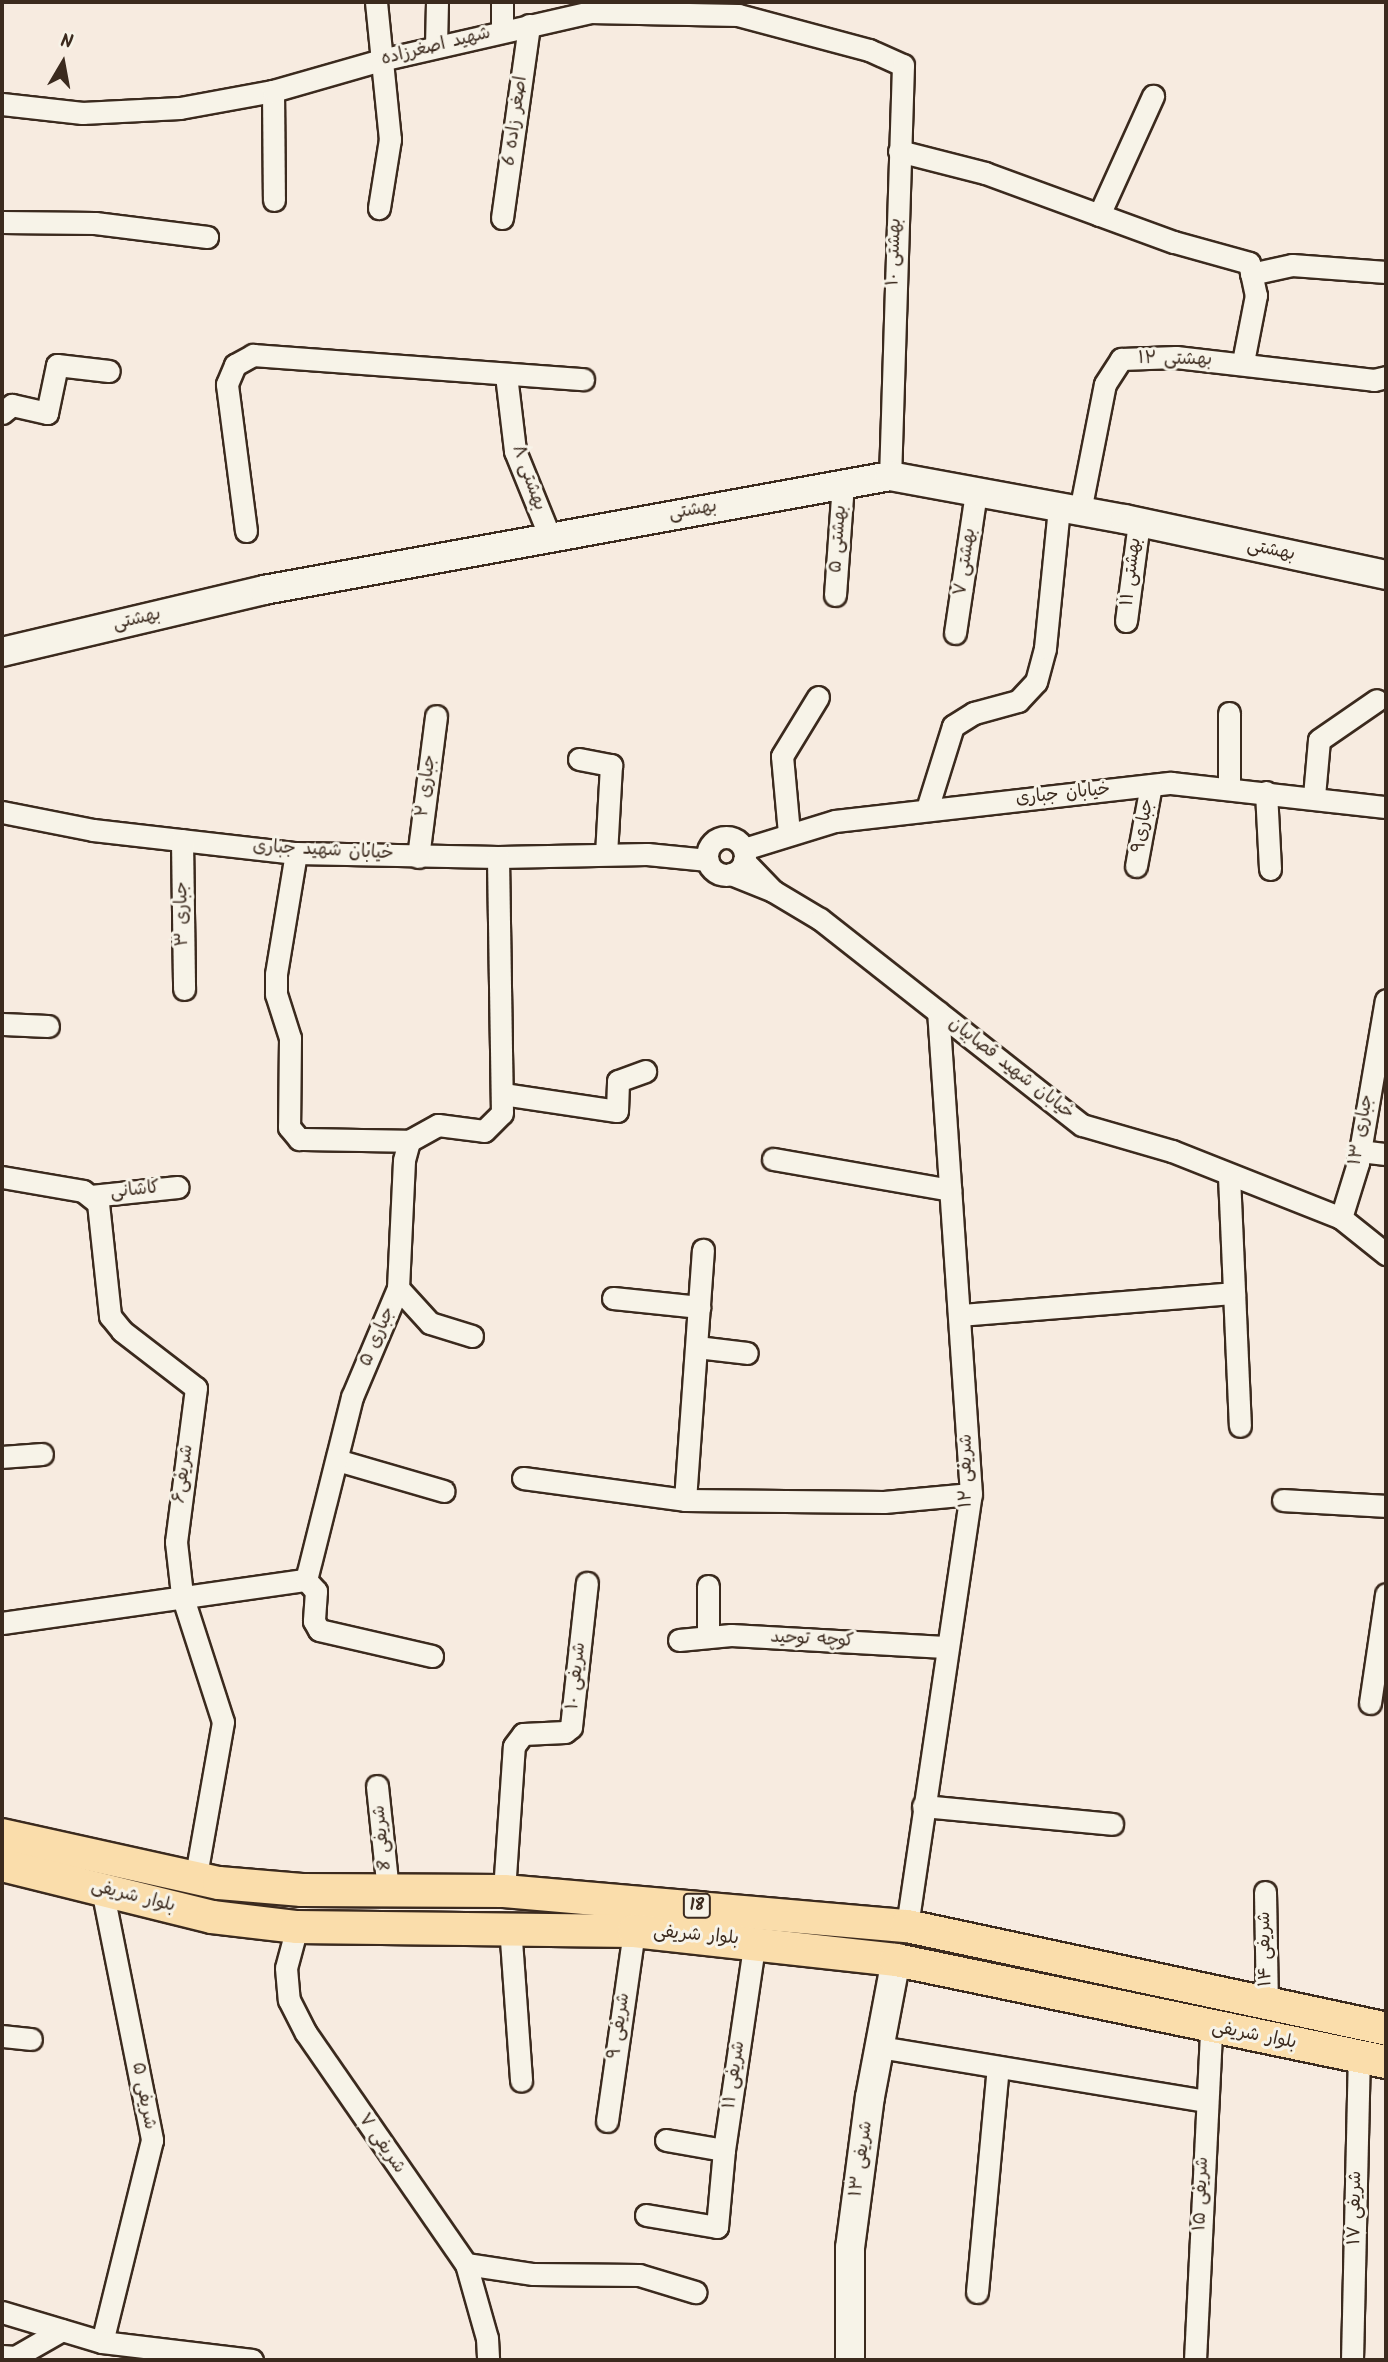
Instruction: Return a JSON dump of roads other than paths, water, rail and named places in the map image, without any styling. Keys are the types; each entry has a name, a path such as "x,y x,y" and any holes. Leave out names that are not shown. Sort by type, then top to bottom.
{"main road":[{"name":"بهشتی","path":"2,652 264,590 890,476 1139,522 1386,575"},
{"name":"بلوار شریفی","path":"2,1835 195,1880 302,1890 503,1891 907,1926 1267,2006 1386,2029"},
{"name":"بلوار شریفی","path":"2,1865 212,1917 297,1927 510,1926 634,1931 755,1941 896,1960 1373,2059"},
{"path":"591,1930 593,1897"},
{"name":"شریفی ۱۳","path":"850,2360 850,2248 896,1960"}],"street":[{"path":"376,2 390,139 379,208"},
{"path":"436,46 437,2"},
{"path":"502,2 502,30"},
{"name":"شهید اصغرزاده","path":"2,104 82,113 180,108 273,90 436,46 590,12 674,8 738,15 761,11 869,50"},
{"name":"اصغر زاده 6","path":"502,218 529,25"},
{"name":"بهشتی ۱۰","path":"869,50 903,65 890,476"},
{"path":"273,90 274,200"},
{"path":"1099,215 1153,96"},
{"path":"899,151 985,173 1099,215 1249,263 1256,295 1243,362"},
{"path":"2,222 95,223 207,237"},
{"path":"1251,274 1293,265 1386,272"},
{"path":"246,531 227,384 235,365 253,355 583,379"},
{"name":"بهشتی ۱۲","path":"1070,509 1105,384 1121,359 1243,362 1374,380 1386,377"},
{"path":"2,413 12,405 47,413 57,365 109,372"},
{"name":"بهشتی ۸","path":"506,375 515,451 550,537"},
{"name":"بهشتی ۵","path":"835,595 843,483"},
{"name":"بهشتی ۷","path":"955,633 976,492"},
{"path":"927,809 953,726 974,713 1018,701 1036,682 1045,648 1070,509"},
{"name":"بهشتی ۱۱","path":"1126,621 1139,522"},
{"path":"789,833 782,756 818,697"},
{"path":"1314,796 1319,740 1377,700"},
{"path":"1229,713 1229,789"},
{"name":"جباری ۲","path":"418,857 436,716"},
{"path":"579,759 611,765 606,854"},
{"name":"خیابان جباری","path":"740,861 789,833 835,821 1151,785 1314,796 1386,807"},
{"name":"جباری۹","path":"1136,866 1151,785"},
{"path":"1266,792 1270,869"},
{"name":"خیابان شهید جباری","path":"2,812 93,830 296,853 498,857 710,851"},
{"path":"727,837 740,861 721,874 710,851 727,837"},
{"name":"جباری ۳","path":"182,840 184,989"},
{"path":"296,853 276,974 276,994 290,1038 289,1127 299,1139 409,1141 438,1125 484,1131 502,1113 498,857"},
{"name":"خیابان شهید قصابیان","path":"740,861 773,891 820,919 1082,1125 1172,1151 1228,1176 1341,1218 1386,1254"},
{"name":"جباری ۱۳","path":"1341,1218 1360,1151 1386,1000"},
{"name":"شریفی ۱۲","path":"907,1926 945,1647 971,1494 938,1012"},
{"path":"2,1024 48,1026"},
{"path":"503,1094 617,1111 618,1081 645,1070"},
{"name":"جباری ۵","path":"306,1580 352,1397 398,1287 404,1160 409,1141"},
{"path":"1360,1151 1386,1154"},
{"path":"773,1159 950,1190"},
{"path":"1228,1176 1241,1426"},
{"path":"2,1177 91,1196"},
{"name":"کاشانی","path":"91,1196 178,1186"},
{"name":"شریفی۶","path":"91,1196 98,1203 110,1316 122,1331 196,1388 176,1542 183,1595 223,1722 195,1880"},
{"path":"685,1500 703,1250"},
{"path":"398,1287 430,1323 472,1336"},
{"path":"960,1315 1234,1293"},
{"path":"613,1298 700,1307"},
{"path":"698,1347 747,1353"},
{"path":"2,1457 42,1454"},
{"path":"337,1460 444,1491"},
{"path":"523,1478 685,1500 884,1502 971,1494"},
{"path":"1283,1500 1386,1506"},
{"path":"2,1623 183,1595 306,1580 316,1591 314,1621 320,1630 432,1656"},
{"name":"شریفی ۱۰","path":"503,1891 514,1745 523,1734 565,1732 570,1727 587,1583"},
{"path":"708,1586 709,1637"},
{"path":"1370,1703 1386,1594"},
{"name":"کوچه توحید","path":"678,1640 709,1637 945,1647"},
{"name":"شریفی 8","path":"377,1786 388,1890"},
{"path":"923,1806 1112,1824"},
{"name":"شریفی ۵","path":"102,1889 152,2140 102,2342"},
{"name":"شریفی ۱۴","path":"1265,1892 1267,2006"},
{"path":"510,1926 522,2081"},
{"name":"شریفی ۷","path":"297,1927 286,1968 289,2000 306,2033 466,2264 487,2338 488,2360"},
{"name":"شریفی ۹","path":"607,2121 634,1931"},
{"name":"شریفی ۱۱","path":"646,2215 717,2227 724,2150 755,1941"},
{"name":"شریفی ۱۵","path":"1195,2360 1211,2027"},
{"path":"2,2036 31,2039"},
{"path":"880,2048 1206,2101"},
{"name":"شریفی ۱۷","path":"1352,2360 1373,2059"},
{"path":"977,2292 998,2067"},
{"path":"666,2140 724,2150"},
{"path":"466,2264 533,2274 639,2275 695,2292"},
{"path":"2,2312 102,2342 253,2360"},
{"path":"2,2356 15,2357 62,2330"}]}
